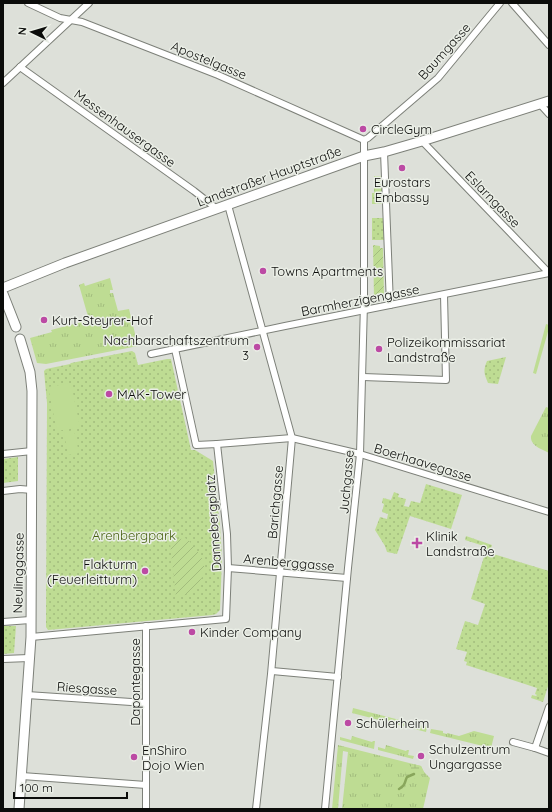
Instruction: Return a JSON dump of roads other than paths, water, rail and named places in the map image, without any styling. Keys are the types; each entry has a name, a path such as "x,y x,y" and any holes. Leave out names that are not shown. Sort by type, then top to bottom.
{"main road":[{"name":"Landstraßer Hauptstraße","path":"3,288 65,263 364,156 422,141 545,103"},
{"path":"3,294 16,327"},
{"name":"Neulinggasse","path":"19,809 30,637 32,490 32,391 30,372 20,339"}],"street":[{"name":"Apostelgasse","path":"28,3 60,18 82,22 218,75 364,140"},
{"path":"3,83 89,3"},
{"name":"Baumgasse","path":"364,140 438,78 500,3"},
{"path":"512,3 549,45"},
{"name":"Messenhausergasse","path":"20,67 217,209"},
{"path":"545,103 549,114"},
{"path":"364,140 364,156"},
{"name":"Eslarngasse","path":"422,141 549,273"},
{"path":"384,152 390,305"},
{"name":"Juchgasse","path":"325,809 360,454 364,310 364,156"},
{"name":"Barichgasse","path":"228,205 292,438 272,671 256,809"},
{"name":"Barmherzigengasse","path":"175,349 549,273"},
{"path":"363,377 446,380 444,295"},
{"path":"151,354 175,349 196,445 217,444"},
{"name":"Boerhaavegasse","path":"217,444 292,438 360,454 549,512"},
{"name":"Dannebergplatz","path":"30,637 226,620 228,568 227,534 217,444"},
{"path":"3,454 32,451"},
{"path":"3,491 20,489 32,490"},
{"name":"Arenberggasse","path":"228,568 347,578"},
{"path":"3,622 30,620"},
{"name":"Dapontegasse","path":"146,626 146,809"},
{"path":"3,659 29,658"},
{"path":"272,671 338,677"},
{"name":"Riesgasse","path":"27,695 146,703"},
{"path":"535,748 549,707"},
{"path":"513,742 549,753"},
{"path":"22,776 146,785"}],"waterway":[{"path":"399,789 404,785 407,777 414,774"}],"place":[{"name":"CircleGym","path":"363,129"},
{"name":"Eurostars Embassy","path":"402,168"},
{"name":"Towns Apartments","path":"263,271"},
{"name":"Kurt-Steyrer-Hof","path":"44,320"},
{"name":"Nachbarschaftszentrum 3","path":"257,347"},
{"name":"Polizeikommissariat Landstraße","path":"379,349"},
{"name":"MAK-Tower","path":"109,394"},
{"name":"Klinik Landstraße","path":"417,543"},
{"name":"Flakturm (Feuerleitturm)","path":"145,571"},
{"name":"Kinder Company","path":"192,632"},
{"name":"Schülerheim","path":"348,723"},
{"name":"Schulzentrum Ungargasse","path":"421,756"},
{"name":"EnShiro Dojo Wien","path":"134,757"}],"park label":[{"name":"Arenbergpark","path":"134,535"}]}
